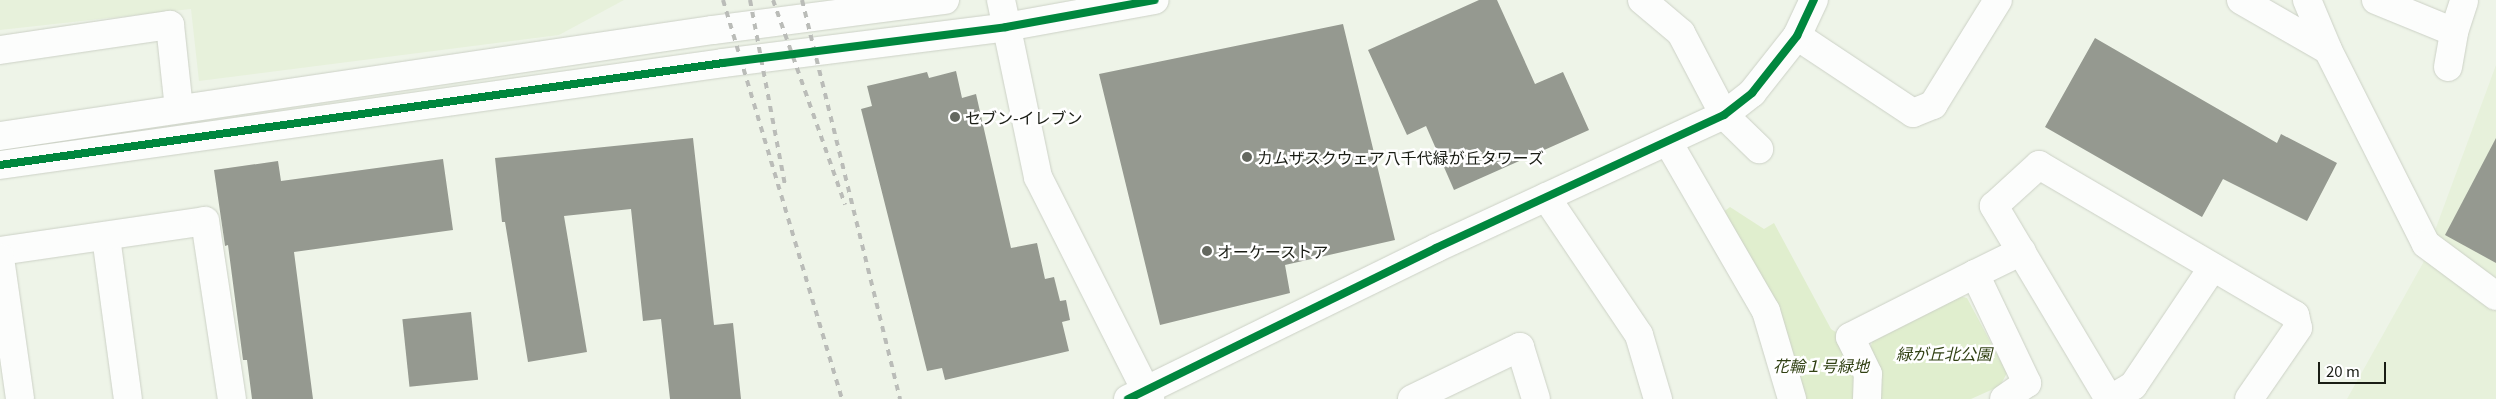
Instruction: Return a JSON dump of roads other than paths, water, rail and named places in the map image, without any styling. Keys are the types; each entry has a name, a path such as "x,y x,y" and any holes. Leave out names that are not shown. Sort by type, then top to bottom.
{"street":[{"path":"0,136 704,32 945,0"},
{"path":"1001,0 1038,178 1141,396 1546,197 1668,142 1724,114 1752,94 1797,36 1814,0"},
{"path":"0,165 723,63 1006,27 1155,0"},
{"path":"1642,0 1681,33 1724,114 1759,149"},
{"path":"1797,36 1914,113 1933,105 1998,0"},
{"path":"2241,0 2328,50"},
{"path":"2307,0 2328,50 2426,244 2496,296"},
{"path":"2376,0 2454,32"},
{"path":"2448,67 2454,32 2464,2"},
{"path":"0,50 170,25 179,109"},
{"path":"1668,142 1766,311 1792,399"},
{"path":"2213,267 2133,386 2110,399 1994,206 2039,165 2295,315 2298,328 2249,399"},
{"path":"1546,197 1639,335 1658,399"},
{"path":"0,251 205,220 232,399"},
{"path":"106,236 128,399"},
{"path":"1867,399 1868,374 1850,337 2022,251"},
{"path":"0,258 20,399"},
{"path":"1975,274 2027,383 2004,399"},
{"path":"1420,397 1520,347 1536,399"}],"railway":[{"path":"723,0 842,399"},
{"path":"750,0 785,186"},
{"path":"773,0 845,205"},
{"path":"802,0 900,399"}],"place":[{"name":"セブン-イレブン","path":"955,117"},
{"name":"カムザスクウェア八千代緑が丘タワーズ","path":"1247,157"},
{"name":"オーケーストア","path":"1207,251"}],"park label":[{"name":"緑が丘北公園","path":"1944,353"},
{"name":"花輪１号緑地","path":"1821,365"}]}
